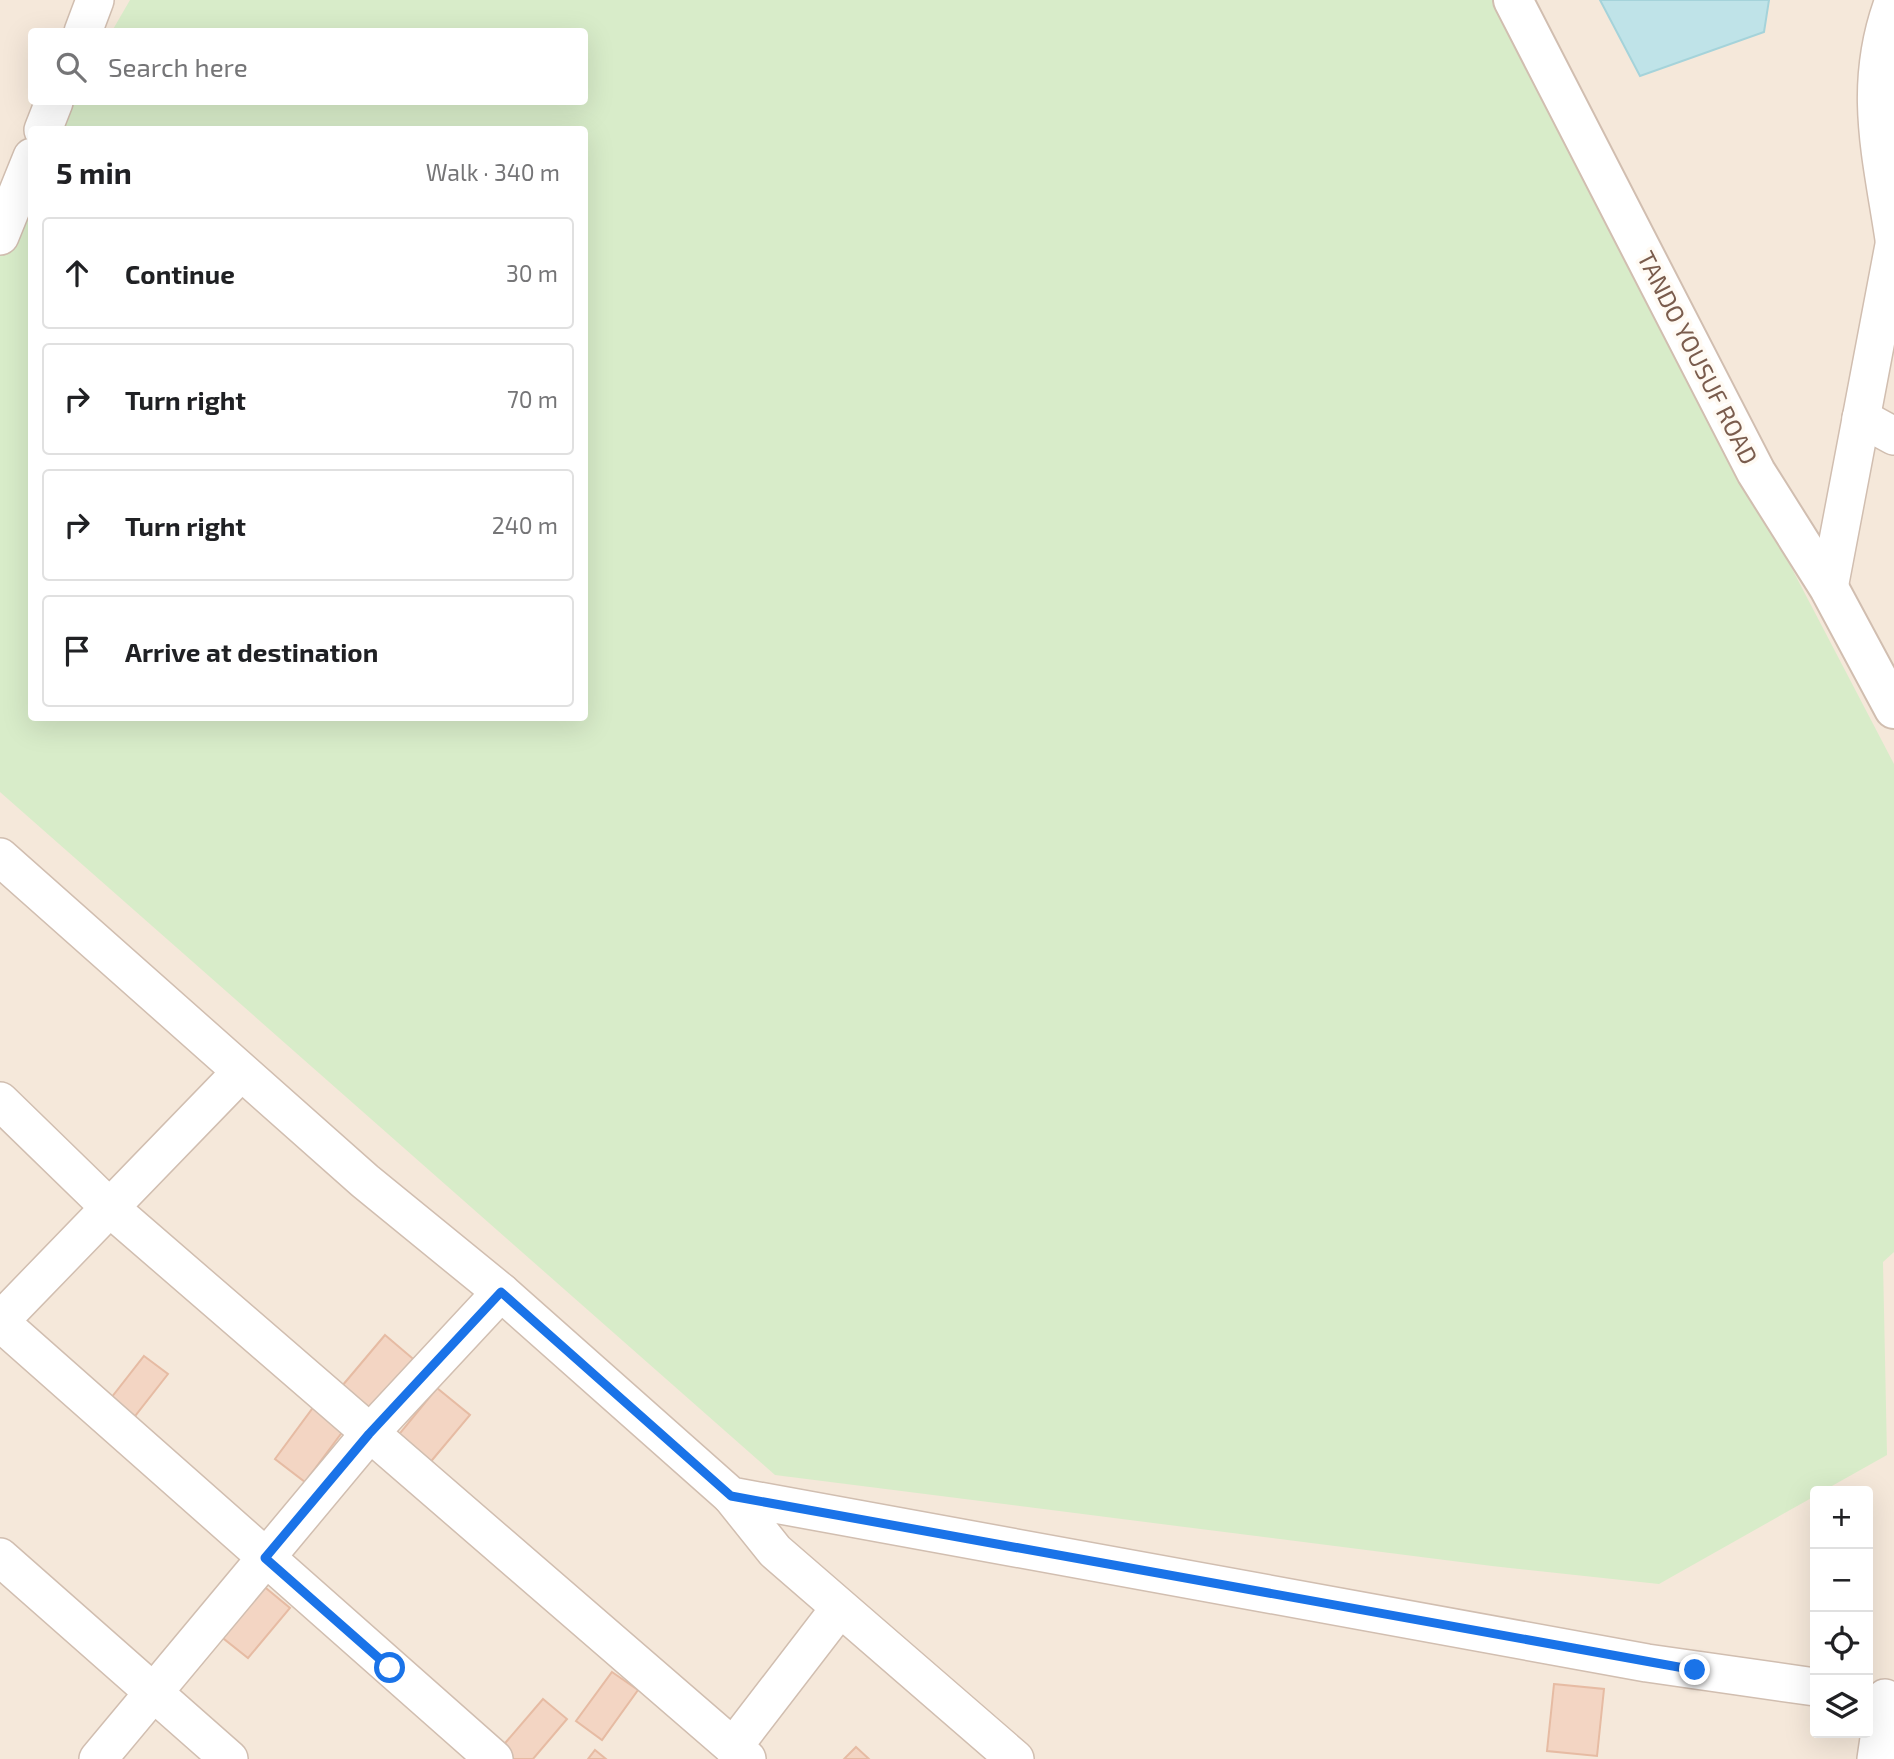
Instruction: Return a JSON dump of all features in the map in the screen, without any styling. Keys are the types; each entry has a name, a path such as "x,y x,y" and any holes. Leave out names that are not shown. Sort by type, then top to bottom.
{"street":[{"path":"84,28 95,0"},
{"name":"TANDO YOUSUF ROAD","path":"1513,0 1756,472 1829,588 1894,709"},
{"path":"1894,1 1880,38 1874,114 1894,239"},
{"path":"45,126 53,105"},
{"path":"0,236 28,167"},
{"path":"1829,588 1894,245"},
{"path":"1861,418 1894,436"},
{"path":"0,857 365,1181 501,1292 731,1496 775,1551 1015,1759"},
{"path":"242,1072 0,1321 494,1759"},
{"path":"0,1101 110,1208 740,1753 839,1609"},
{"path":"98,1759 369,1434 501,1292"},
{"path":"731,1496 1647,1663 1810,1686"},
{"path":"0,1558 229,1759"},
{"path":"1876,1759 1882,1697"}],"shaded area":[{"path":"0,0 1894,0 1894,1759 0,1759"}],"green space":[{"path":"130,0 1495,0 1894,764 1894,1252 1883,1262 1887,1455 1832,1486 1810,1486 1810,1499 1659,1584 1492,1566 775,1475 0,792 0,239 28,178 28,721 588,721 588,126 58,126 70,105 588,105 588,28 114,28"}],"water":[{"path":"1600,0 1769,0 1764,32 1640,76"}],"building":[{"path":"385,1335 418,1363 375,1414 342,1386"},
{"path":"144,1356 168,1374 128,1425 104,1407"},
{"path":"437,1388 470,1415 428,1465 396,1438"},
{"path":"315,1405 346,1427 305,1482 275,1459"},
{"path":"261,1584 290,1608 248,1658 219,1635"},
{"path":"612,1672 638,1690 602,1740 576,1721"},
{"path":"1554,1684 1604,1689 1597,1756 1547,1751"},
{"path":"543,1699 567,1719 533,1759 511,1759 500,1749"},
{"path":"856,1747 869,1759 844,1759"},
{"path":"595,1750 606,1759 588,1759"}],"route":[{"path":"390,1668 265,1558 369,1434 501,1292 731,1496 1695,1670"}]}
